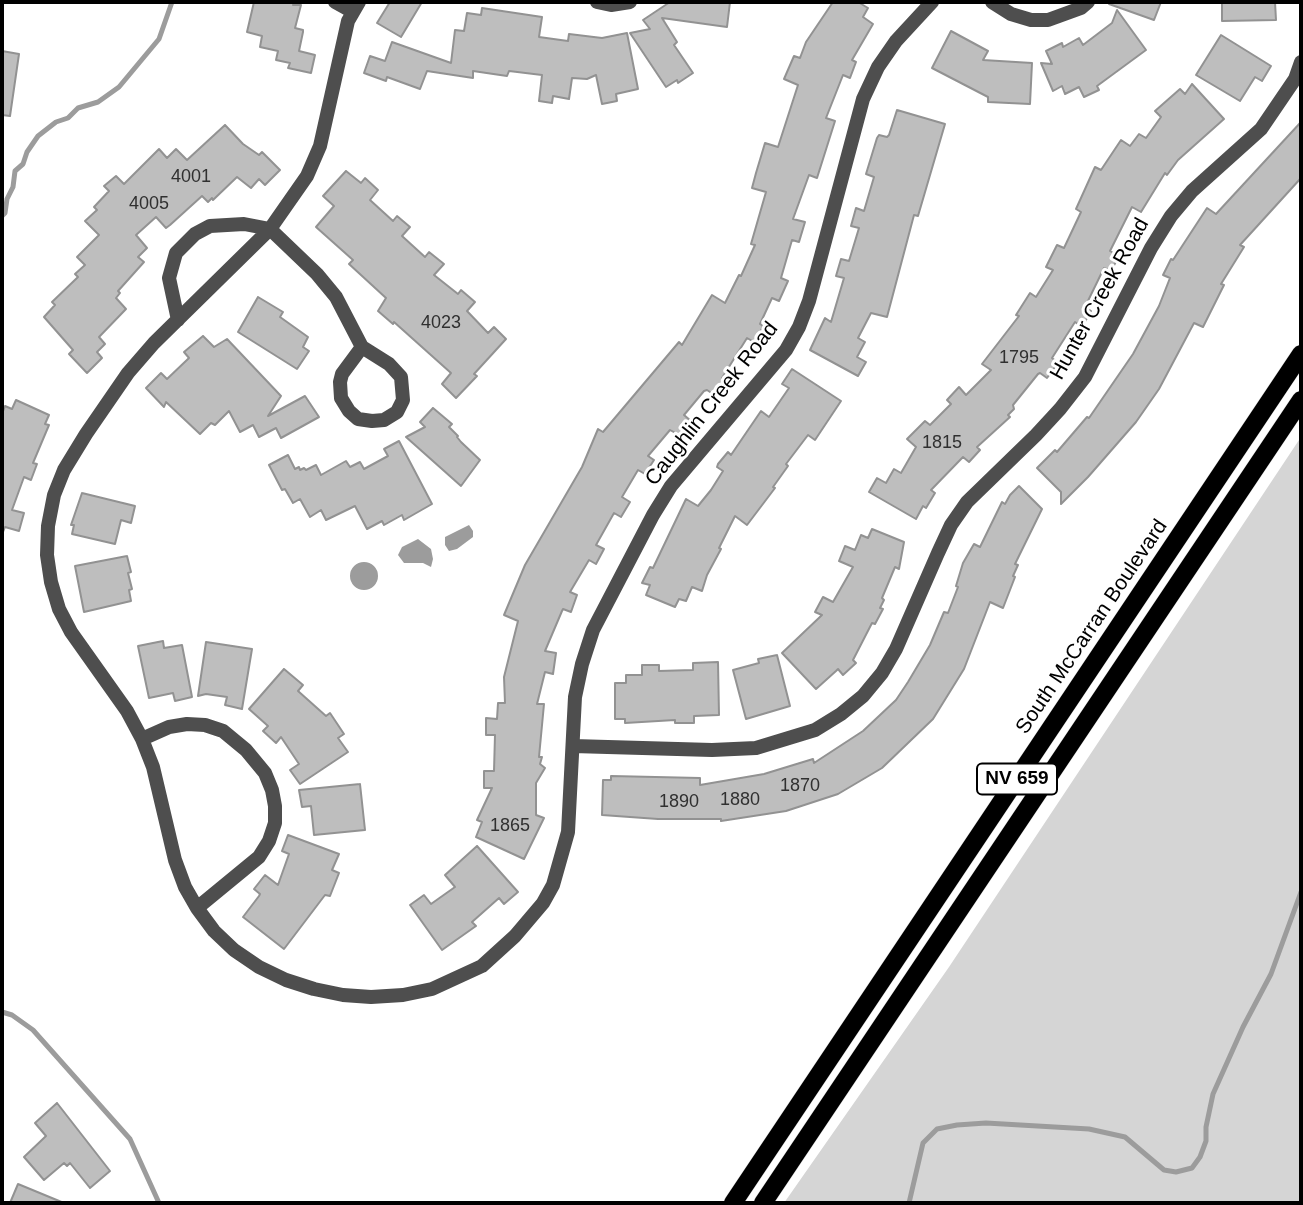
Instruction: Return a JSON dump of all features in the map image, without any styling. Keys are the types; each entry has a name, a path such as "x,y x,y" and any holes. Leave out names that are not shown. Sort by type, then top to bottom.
{"main road":[{"name":"South McCarran Boulevard","path":"733,1203 1301,354"},
{"name":"NV 659","path":"763,1203 1301,400"}],"street":[{"path":"335,2 356,7"},
{"path":"597,2 611,5 631,2"},
{"name":"Caughlin Creek Road","path":"356,7 348,21 316,157 296,194 270,229 154,343 128,373 64,470 54,495 48,526 49,568 59,609 71,632 127,711 142,739 153,767 175,860 197,908 214,931 234,950 259,967 314,989 371,997 432,989 482,966 531,919 553,885 568,832 575,697 593,630 671,486 786,350 799,327 809,301 863,99 878,67 890,50 932,2"},
{"path":"992,2 1011,14 1031,20 1048,20 1081,8 1088,2"},
{"name":"Hunter Creek Road","path":"573,746 712,750 756,748 815,730 863,696 882,673 896,649 951,525 967,502 1044,426 1085,377 1151,248 1171,216 1192,191 1261,129 1295,79 1301,62"},
{"path":"178,320 169,278 176,253 195,234 210,226 244,225 270,229 328,285 362,347 389,364 401,377 404,400 397,412 384,420 358,419 348,411 341,398 342,374 362,347"},
{"path":"142,739 169,727 187,724 205,725 223,731 246,750 265,773 272,790 275,823 269,841 259,857 197,908"}],"shaded area":[{"path":"1301,437 1301,1203 784,1203 949,967"},
{"path":"469,525 473,537 457,549 449,551 445,545 445,537"},
{"path":"418,539 431,549 431,567 423,563 404,563 398,555 402,547"},
{"path":"364,562 374,566 378,576 374,586 364,590 354,586 350,576 354,566"}],"building":[{"path":"254,2 294,2 293,5 301,5 295,28 303,30 299,51 315,55 311,73 288,68 290,63 276,60 278,51 260,47 262,36 247,32"},
{"path":"390,2 422,2 401,37 377,23"},
{"path":"670,2 730,2 727,27 662,18 677,42 674,45 693,73 666,87 630,33 650,29 643,20"},
{"path":"833,2 858,2 868,8 863,17 873,24 852,60 856,62 850,78 843,75 826,118 835,121 817,178 809,175 793,219 805,222 799,242 792,240 781,278 788,281 779,301 772,298 760,324 763,326 758,338 754,342 747,338 722,378 725,380 713,394 704,391 684,415 691,421 679,435 670,430 648,456 654,460 645,474 638,470 622,497 630,502 621,517 614,513 596,545 604,549 596,564 589,560 570,592 577,595 571,612 563,609 545,651 556,653 553,674 545,672 537,704 544,704 539,757 542,757 540,764 545,768 536,783 536,815 544,818 524,859 476,837 482,822 477,820 492,788 484,788 484,771 494,771 495,735 486,735 486,718 497,719 498,703 505,703 504,677 518,621 504,615 525,565 582,467 598,429 603,432 679,342 682,345 712,295 725,303 739,275 741,276 755,245 751,244 766,192 752,188 756,173 765,143 778,147 798,85 784,79 794,56 800,58 806,42"},
{"path":"1109,2 1161,2 1154,20"},
{"path":"1222,2 1275,2 1276,20 1222,21"},
{"path":"482,8 542,17 539,37 568,41 569,34 602,38 627,33 638,89 616,94 617,101 602,104 596,75 587,79 572,78 569,99 553,96 552,103 539,101 542,75 509,71 507,76 473,71 473,78 427,71 420,89 387,77 386,81 364,73 370,56 385,61 392,42 451,63 455,30 464,31 467,13 481,15"},
{"path":"1117,10 1146,50 1097,86 1099,90 1084,97 1079,87 1065,94 1062,86 1053,91 1041,63 1052,64 1046,51 1062,43 1063,47 1079,38 1083,45 1112,23"},
{"path":"951,31 988,51 983,60 1032,63 1030,104 988,102 988,97 932,68"},
{"path":"1221,35 1271,66 1262,81 1255,77 1240,101 1196,75"},
{"path":"2,51 19,54 10,116 2,115"},
{"path":"1192,84 1224,119 1178,160 1167,175 1165,173 1141,212 1132,207 1110,251 1119,256 1111,271 1104,268 1085,307 1091,311 1082,327 1075,322 1052,358 1058,363 1047,378 1038,374 1013,405 1014,409 1008,415 1010,417 977,447 980,450 969,462 963,457 931,490 935,493 916,519 869,492 877,478 886,483 894,469 901,473 916,447 907,439 925,421 930,425 951,404 947,400 959,387 966,395 991,370 982,364 1019,316 1016,315 1030,293 1036,297 1053,270 1046,267 1057,245 1064,248 1081,212 1076,209 1095,167 1101,170 1121,140 1130,146 1139,134 1146,138 1161,117 1155,111 1180,89 1185,94"},
{"path":"897,110 945,124 918,216 914,215 887,317 871,313 858,338 865,342 857,357 866,362 858,376 810,350 825,318 831,322 844,278 836,276 841,259 849,261 859,228 851,226 856,208 864,211 874,177 866,174 877,138 879,135 889,135"},
{"path":"1301,122 1301,178 1240,245 1244,247 1221,284 1224,285 1203,327 1194,323 1159,389 1136,422 1061,504 1061,492 1037,468 1055,450 1057,452 1087,417 1089,418 1133,354 1159,306 1170,278 1163,275 1171,259 1173,260 1207,208 1216,214"},
{"path":"225,125 243,144 259,155 262,152 280,170 265,185 259,179 251,188 237,177 213,200 212,198 208,202 202,196 166,228 156,217 136,235 147,248 138,257 144,262 118,291 120,293 116,298 126,309 99,337 105,344 97,352 102,358 87,373 69,354 73,350 44,317 55,305 52,302 78,277 75,274 85,265 77,257 99,235 85,221 97,210 94,207 109,191 104,186 116,176 124,184 159,149 167,158 176,149 187,160"},
{"path":"346,171 361,183 365,178 378,190 370,200 393,221 397,216 410,227 402,236 425,257 429,252 444,264 434,275 458,294 461,290 475,302 467,311 488,333 494,327 506,339 456,398 442,384 451,373 378,311 386,298 349,264 353,260 316,227 334,206 323,196"},
{"path":"258,297 283,312 280,317 308,337 303,347 309,351 297,369 238,332"},
{"path":"203,336 214,347 227,339 281,396 268,416 305,396 319,417 281,438 276,428 259,437 253,425 240,432 229,411 215,425 211,423 200,434 166,402 164,407 146,388 161,373 167,379 189,358 184,352"},
{"path":"792,369 841,401 815,440 808,435 786,464 788,466 773,487 775,488 747,525 735,516 702,591 692,587 686,601 679,599 675,607 646,595 650,585 642,583 650,567 653,568 686,499 698,506 723,471 717,467 718,464 728,452 731,455 761,411 769,417 789,388 782,384"},
{"path":"16,400 49,415 45,424 49,425 33,463 37,464 31,480 24,477 12,510 24,513 19,531 5,527 3,532 2,414 5,406 12,409"},
{"path":"433,408 452,424 449,427 480,460 461,486 406,437 425,427 420,422"},
{"path":"399,441 432,504 404,520 402,515 384,525 382,521 367,529 355,506 326,520 321,510 310,517 300,499 293,503 285,489 282,490 269,465 288,455 295,469 299,467 300,470 306,470 316,465 321,475 346,461 350,467 360,462 364,469 388,456 384,449"},
{"path":"1019,486 1042,509 1015,564 1018,565 1013,576 1015,577 1003,608 990,602 964,669 933,719 882,768 838,794 786,811 721,821 602,815 603,780 611,780 611,776 700,778 700,785 764,774 813,759 814,763 863,731 896,700 908,682 930,645 944,612 948,613 958,587 956,586 963,563 974,544 980,547 1002,502 1005,504"},
{"path":"82,493 135,506 131,523 121,520 115,544 72,534 74,525 71,525"},
{"path":"872,529 904,542 899,569 895,567 882,598 884,600 880,608 883,609 875,624 872,623 853,660 856,663 843,675 838,669 816,689 782,653 822,615 815,612 823,597 833,602 853,567 839,561 845,546 855,550 861,535 868,538"},
{"path":"127,556 131,572 128,573 132,589 129,590 131,601 84,612 75,566"},
{"path":"163,641 164,648 182,645 192,697 175,701 173,693 149,698 138,646"},
{"path":"206,642 252,649 242,709 225,705 227,697 206,694 198,696"},
{"path":"777,655 790,706 746,719 733,670 759,663 758,659"},
{"path":"718,662 719,715 694,716 694,723 675,723 675,720 625,723 625,719 615,719 615,683 626,683 626,675 642,675 642,665 659,665 659,671 693,670 693,663"},
{"path":"284,669 303,685 298,691 326,716 330,713 344,734 338,738 348,752 300,784 290,770 299,764 281,737 276,743 263,731 268,726 249,709"},
{"path":"360,784 365,830 314,835 311,806 302,807 299,790"},
{"path":"288,835 339,854 332,870 339,873 330,896 325,895 284,949 243,917 259,896 254,889 265,875 278,885 289,854 282,851"},
{"path":"477,846 518,892 504,904 499,898 472,922 476,926 442,950 410,905 424,895 431,904 455,887 445,875"},
{"path":"57,1103 110,1171 90,1188 70,1163 67,1166 64,1163 44,1180 24,1157 46,1136 35,1123"},
{"path":"18,1184 64,1203 10,1203"}],"waterway":[{"path":"2,216 13,187 15,171 23,164 27,152 38,136 56,122 68,118 78,108 98,102 119,87 159,39 172,2"},
{"path":"909,1203 923,1143 937,1129 957,1125 986,1123 1089,1129 1125,1137 1164,1170 1176,1172 1192,1168 1206,1141 1213,1094 1243,1027 1271,974 1301,892"},
{"path":"2,1012 12,1015 33,1030 130,1139 159,1203"}]}
